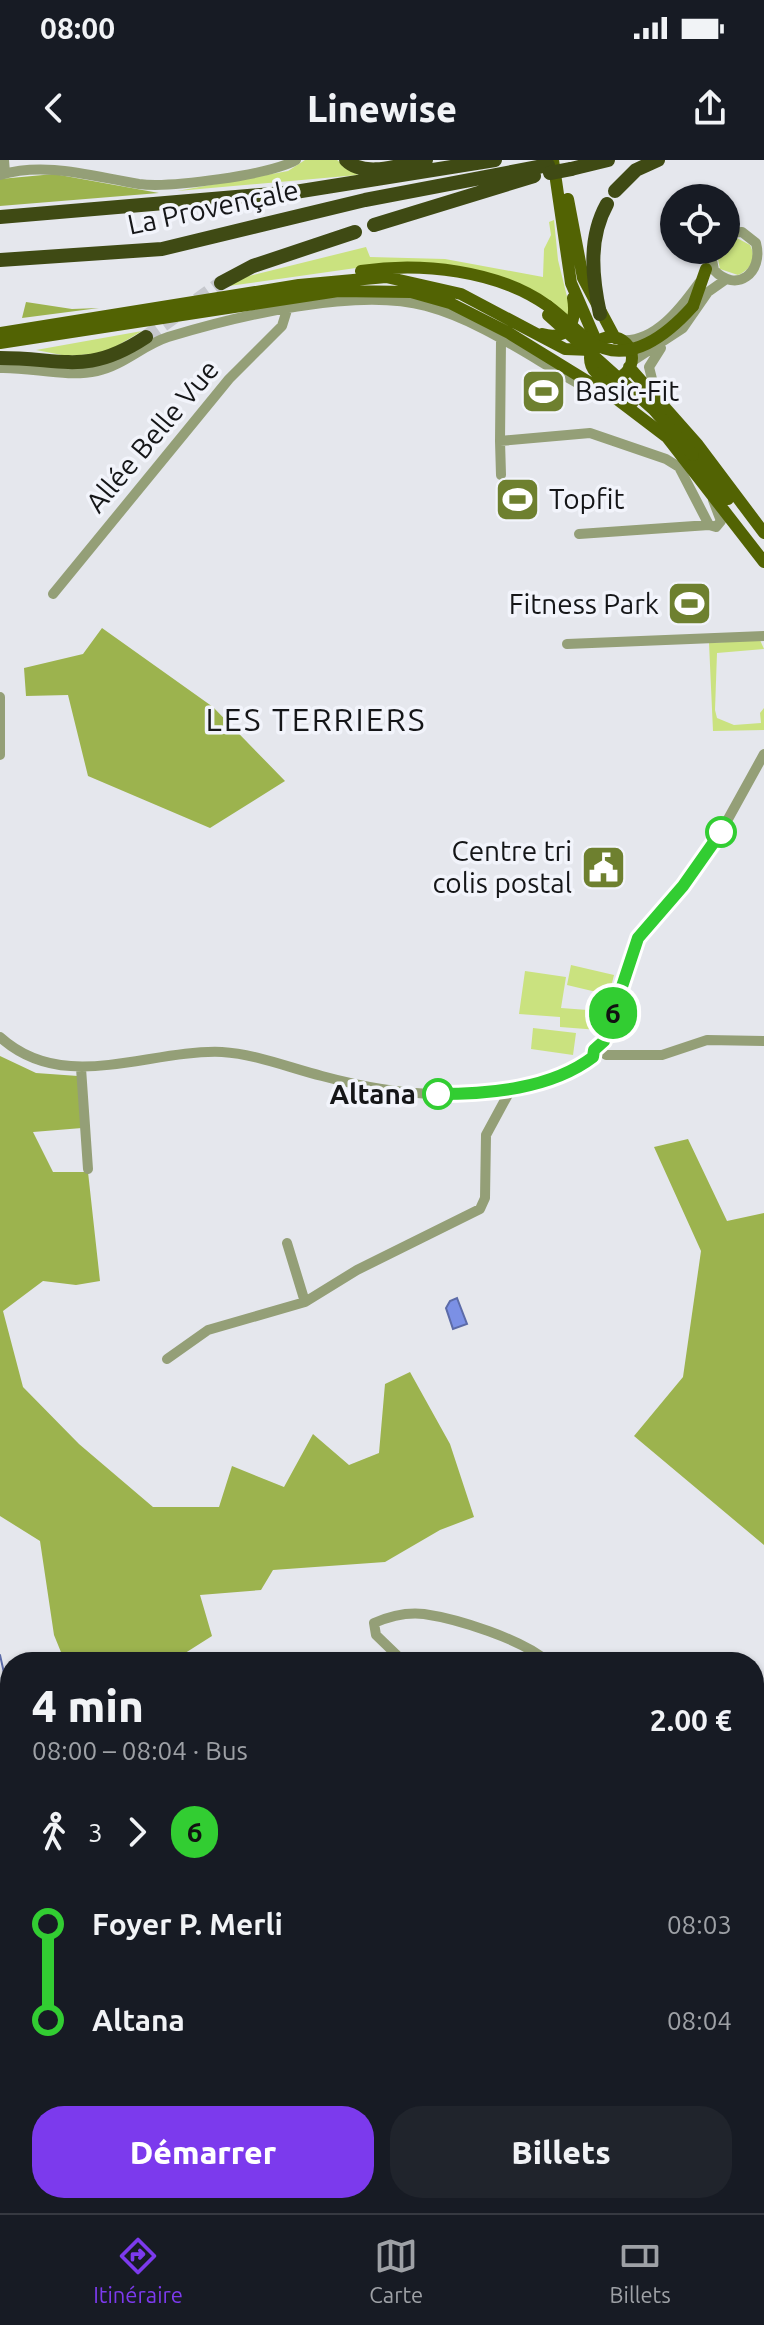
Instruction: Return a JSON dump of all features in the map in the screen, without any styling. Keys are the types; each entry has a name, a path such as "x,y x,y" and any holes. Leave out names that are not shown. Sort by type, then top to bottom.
{"highway":[{"path":"346,160 354,167 366,169 426,160"},
{"name":"La Provençale","path":"0,217 310,191 495,160"},
{"path":"374,225 561,164 608,160"},
{"path":"600,314 593,255 597,227 611,197 636,170 658,160"},
{"name":"La Provençale","path":"0,260 162,249 365,200 561,164"},
{"path":"221,283 253,266 355,232"},
{"path":"0,358 93,362 113,356 146,337"}],"main road":[{"path":"506,318 549,336 562,334 574,323 561,164"},
{"path":"561,164 579,264 600,314 629,349 635,377 656,395 764,533"},
{"path":"0,332 299,285 393,266 443,268 490,282 548,310 593,343 618,351 649,343 680,321 693,306 708,266"},
{"path":"299,285 359,278 400,278 461,294 565,349 577,352 618,339"},
{"path":"571,283 594,346 591,365"},
{"path":"0,346 338,291 374,289 433,297 631,409 668,438"},
{"path":"548,310 654,410 764,546"},
{"path":"505,337 591,365 599,375 607,378 668,438 764,562"},
{"path":"607,378 620,376 630,365"}],"street":[{"path":"4,160 3,174 65,170 142,184 172,184 278,168 296,160"},
{"path":"618,339 642,338 668,320 686,301 708,266 725,280 739,281 759,270 761,249 746,234 740,234"},
{"path":"630,365 667,340 694,316 708,292 725,280"},
{"path":"0,368 94,372 117,366 165,338 287,310 348,301 402,301 446,313 505,337 586,388 631,409"},
{"name":"Allée Belle Vue","path":"53,594 229,379 282,326 287,310"},
{"path":"501,475 505,337"},
{"path":"656,395 649,367 667,340"},
{"path":"500,441 590,433 666,459 679,467 713,526"},
{"path":"579,534 713,526 721,521 711,495"},
{"path":"567,644 764,636"},
{"path":"0,697 0,755"},
{"path":"0,1037 37,1062 81,1068 221,1052 395,1092 476,1094 511,1089 585,1063 593,1057 600,1061 638,938 717,839 764,754"},
{"path":"604,1051 662,1055 707,1040 764,1041"},
{"path":"81,1068 88,1169"},
{"path":"167,1359 208,1330 305,1302 357,1270 480,1209 485,1198 486,1135 511,1089"},
{"path":"287,1243 305,1302"},
{"path":"394,1652 376,1635 374,1623 402,1614 422,1614 480,1629 533,1652"}],"green space":[{"path":"305,160 337,160 358,175 177,191 288,171"},
{"path":"54,174 159,193 0,206 0,179"},
{"path":"554,220 558,260 572,317 511,285 384,264 229,286 245,277 366,247 370,257 445,259 543,277 544,249 551,235 549,222"},
{"path":"740,240 750,245 753,259 743,273 738,275 720,269 719,264 740,264"},
{"path":"26,302 72,309 99,308 22,318"},
{"path":"142,331 105,353 67,356 36,350"},
{"path":"102,628 213,707 285,781 210,828 88,776 68,695 26,696 24,668 83,654"},
{"path":"760,640 764,649 717,653 715,710 717,718 734,725 761,723 760,713 764,708 764,730 713,731 709,643"},
{"path":"571,965 614,975 609,995 567,985"},
{"path":"525,971 566,977 561,1008 601,1011 599,1030 560,1027 560,1017 519,1014"},
{"path":"533,1028 576,1033 573,1055 531,1049"},
{"path":"0,1056 36,1073 78,1076 82,1128 33,1132 53,1172 88,1172 100,1281 76,1285 43,1281 3,1311 23,1387 79,1444 153,1507 219,1507 232,1466 284,1487 313,1434 349,1465 379,1453 385,1384 410,1372 450,1444 474,1517 440,1530 385,1562 273,1570 261,1590 200,1595 212,1636 187,1652 61,1652 54,1635 40,1541 0,1516"},
{"path":"688,1139 727,1221 764,1213 764,1545 634,1436 683,1377 701,1251 654,1147"}],"water":[{"path":"457,1298 467,1324 453,1329 446,1308 450,1301"}],"tunnel":[{"path":"146,337 221,283"}],"bus line":[{"name":"6","path":"438,1094 476,1094 528,1085 593,1057 594,1050 601,1047 604,1041 638,938 683,886 721,832"}],"place":[{"name":"Basic-Fit","path":"544,391"},
{"name":"Topfit","path":"518,499"},
{"name":"Fitness Park","path":"690,604"},
{"name":"Centre tri colis postal","path":"603,867"},
{"name":"Altana","path":"438,1094"}],"district":[{"name":"LES TERRIERS","path":"316,720"}]}
